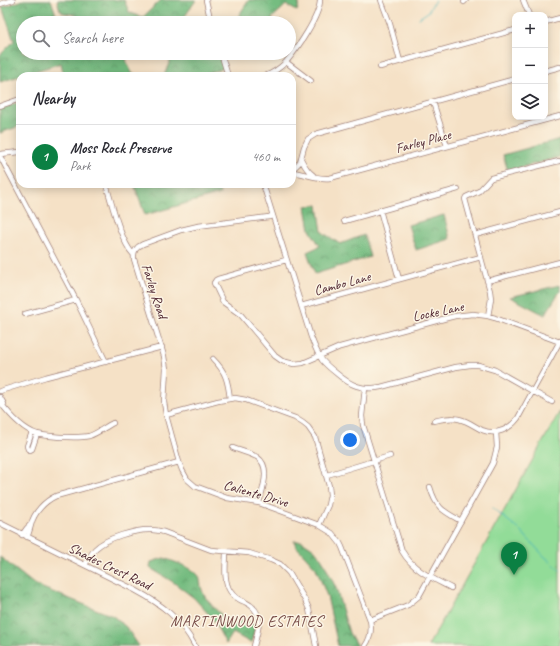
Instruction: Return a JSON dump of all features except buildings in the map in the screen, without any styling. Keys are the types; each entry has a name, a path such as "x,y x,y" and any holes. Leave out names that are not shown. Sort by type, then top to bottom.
{"street":[{"path":"0,4 12,0"},
{"path":"206,0 209,16"},
{"path":"296,48 309,30 318,9 320,0"},
{"path":"381,0 390,24 400,61"},
{"path":"523,0 528,12"},
{"path":"548,21 560,18"},
{"path":"380,67 512,31"},
{"path":"222,60 227,72"},
{"path":"273,72 286,62 311,81"},
{"path":"548,70 560,67"},
{"path":"296,167 301,159 302,151 308,139 316,134 512,80"},
{"path":"0,106 16,100"},
{"path":"434,102 447,146"},
{"name":"Farley Place","path":"296,172 315,177 330,178 560,116"},
{"path":"16,153 0,155 16,186"},
{"path":"301,159 309,172 315,177"},
{"path":"488,316 491,299 466,197 479,191 491,178 559,161"},
{"path":"17,188 76,300 106,362"},
{"path":"107,188 121,231 128,248 133,254"},
{"path":"264,188 272,216"},
{"path":"344,221 458,189"},
{"path":"380,210 399,279"},
{"path":"475,235 560,212"},
{"name":"Farley Road","path":"162,347 134,259 133,254 136,248 181,230 198,226 272,216"},
{"name":"Cambo Lane","path":"272,216 301,306 480,257"},
{"name":"Locke Lane","path":"286,260 218,279 215,281 214,285 223,302 241,315 279,359 289,363 299,364 340,347 455,316 473,314 495,318 560,342"},
{"path":"487,281 560,262"},
{"path":"25,314 76,300"},
{"path":"301,306 309,332 320,356 326,364 352,385 365,388 382,387 463,365 470,365 484,367 499,373 552,402"},
{"path":"434,421 457,418 486,431 496,432 507,429 514,422 560,342"},
{"path":"0,391 46,377 162,347"},
{"name":"Caliente Drive","path":"162,347 166,369 164,402 166,415 179,462 185,475 195,486 230,499 259,503 319,526 332,533 340,543 370,620 371,633 365,646"},
{"path":"214,359 222,368 226,376 230,399"},
{"path":"365,388 362,420 402,551 414,566 430,577 451,588"},
{"path":"0,396 5,408"},
{"path":"166,415 218,401 230,399 246,400 294,418 306,425 315,437 327,475 330,491 330,500 319,526"},
{"path":"0,402 17,421 34,433 43,435 72,438 84,437 94,434 113,423"},
{"path":"370,620 412,603 418,596 430,577 494,460 497,447 496,432"},
{"path":"233,448 261,460 265,470 265,475 259,503"},
{"path":"327,475 390,456"},
{"path":"25,536 30,529 35,515 43,505 56,496 179,462"},
{"path":"430,487 440,508 461,520"},
{"name":"Shades Crest Road","path":"0,523 156,601 180,623 188,633 195,646"},
{"path":"85,565 95,549 106,541 142,530 158,530 212,550 243,552 257,555 276,562 289,573 303,595 307,605 316,646"},
{"path":"226,551 226,576 228,587 236,598 254,608 258,616 260,624 254,646"}],"green space":[{"path":"24,0 51,0 57,16 16,16 16,60 126,60 132,72 63,72 61,63 32,72 16,72 16,77 0,82 0,55 14,41 2,7"},
{"path":"57,0 124,0 129,12 138,16 77,16 64,13 60,10"},
{"path":"161,0 196,0 185,16 144,16"},
{"path":"249,0 300,0 297,11 286,5 274,16 239,15"},
{"path":"170,60 220,60 224,68 212,72 166,72"},
{"path":"16,103 16,127 0,133 0,109"},
{"path":"560,139 560,157 508,171 503,155"},
{"path":"135,188 218,188 220,194 145,215"},
{"path":"318,205 322,232 340,244 364,235 370,257 315,274 307,252 320,246 310,230 306,206"},
{"path":"444,215 450,239 416,250 408,225"},
{"path":"560,285 560,291 545,315 510,297"},
{"path":"560,411 560,646 428,646"},
{"path":"294,541 302,541 314,549 322,559 336,588 349,633 357,646 338,646 327,596 316,568 296,546"},
{"path":"0,557 35,585 113,616 126,627 139,646 0,646"},
{"path":"164,558 195,572 199,577 203,594 212,606 226,619 237,619 256,624 251,643 233,633 226,644 213,619 194,598 173,582 150,568 151,562"}],"waterway":[{"path":"419,18 428,12 435,0"},
{"path":"492,508 520,530 544,556 560,570"}],"place":[{"name":"Moss Rock Preserve","path":"514,575"}],"district":[{"name":"MARTINWOOD ESTATES","path":"247,621"}]}
